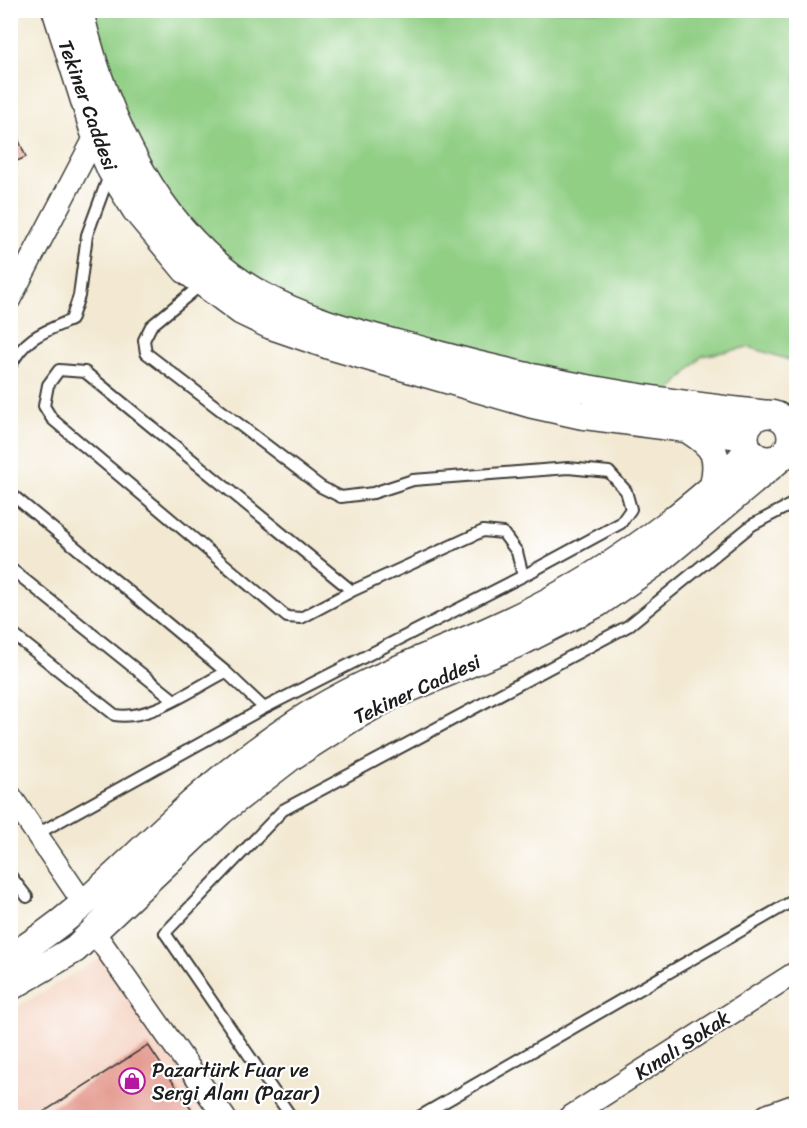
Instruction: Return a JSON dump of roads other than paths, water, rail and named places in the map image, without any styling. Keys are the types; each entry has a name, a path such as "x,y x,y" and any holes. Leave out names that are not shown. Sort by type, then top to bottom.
{"street":[{"name":"Tekiner Caddesi","path":"56,10 96,135 111,170 136,210 162,243 202,284 241,311 270,325 331,346 531,404 581,415 688,430 746,443 760,460 768,461 783,456"},
{"name":"Tekiner Caddesi","path":"79,10 92,57 113,110 153,192 194,243 238,280 278,304 355,331 551,383 676,405 782,418"},
{"path":"10,299 96,135 113,110"},
{"name":"Tekiner Caddesi","path":"10,957 41,939 84,904 211,786 296,723 329,702 379,676 522,616 594,578 713,488 746,443 750,422 782,418"},
{"path":"782,418 792,435 791,443 783,456"},
{"path":"688,430 707,441 714,452 716,465 713,488"},
{"name":"Tekiner Caddesi","path":"10,987 56,962 94,932 221,811 292,756 393,695 502,650 598,603 654,564 783,456"},
{"path":"10,795 84,904"},
{"path":"94,932 225,1118"},
{"name":"Kınalı Sokak","path":"568,1118 796,972"}],"lane":[{"path":"10,367 18,350 42,333 71,320 79,296 87,235 111,170"},
{"path":"37,834 264,708 523,576 621,523 631,509 626,491 618,479 609,472 568,468 413,480 373,493 341,497 321,487 146,353 144,340 151,326 202,284"},
{"path":"352,591 85,372 59,370 48,385 44,406 52,419 287,617 301,618 352,591 483,531 503,533 517,552 523,576"},
{"path":"10,493 226,672 264,708"},
{"path":"292,1118 165,933 283,810 628,626 752,525 796,502"},
{"path":"10,568 173,699"},
{"path":"10,632 115,715 131,718 148,712 226,672"},
{"path":"10,875 27,897"},
{"path":"417,1118 796,899"}],"place":[{"name":"Pazartürk Fuar ve Sergi Alanı (Pazar)","path":"132,1081"}]}
